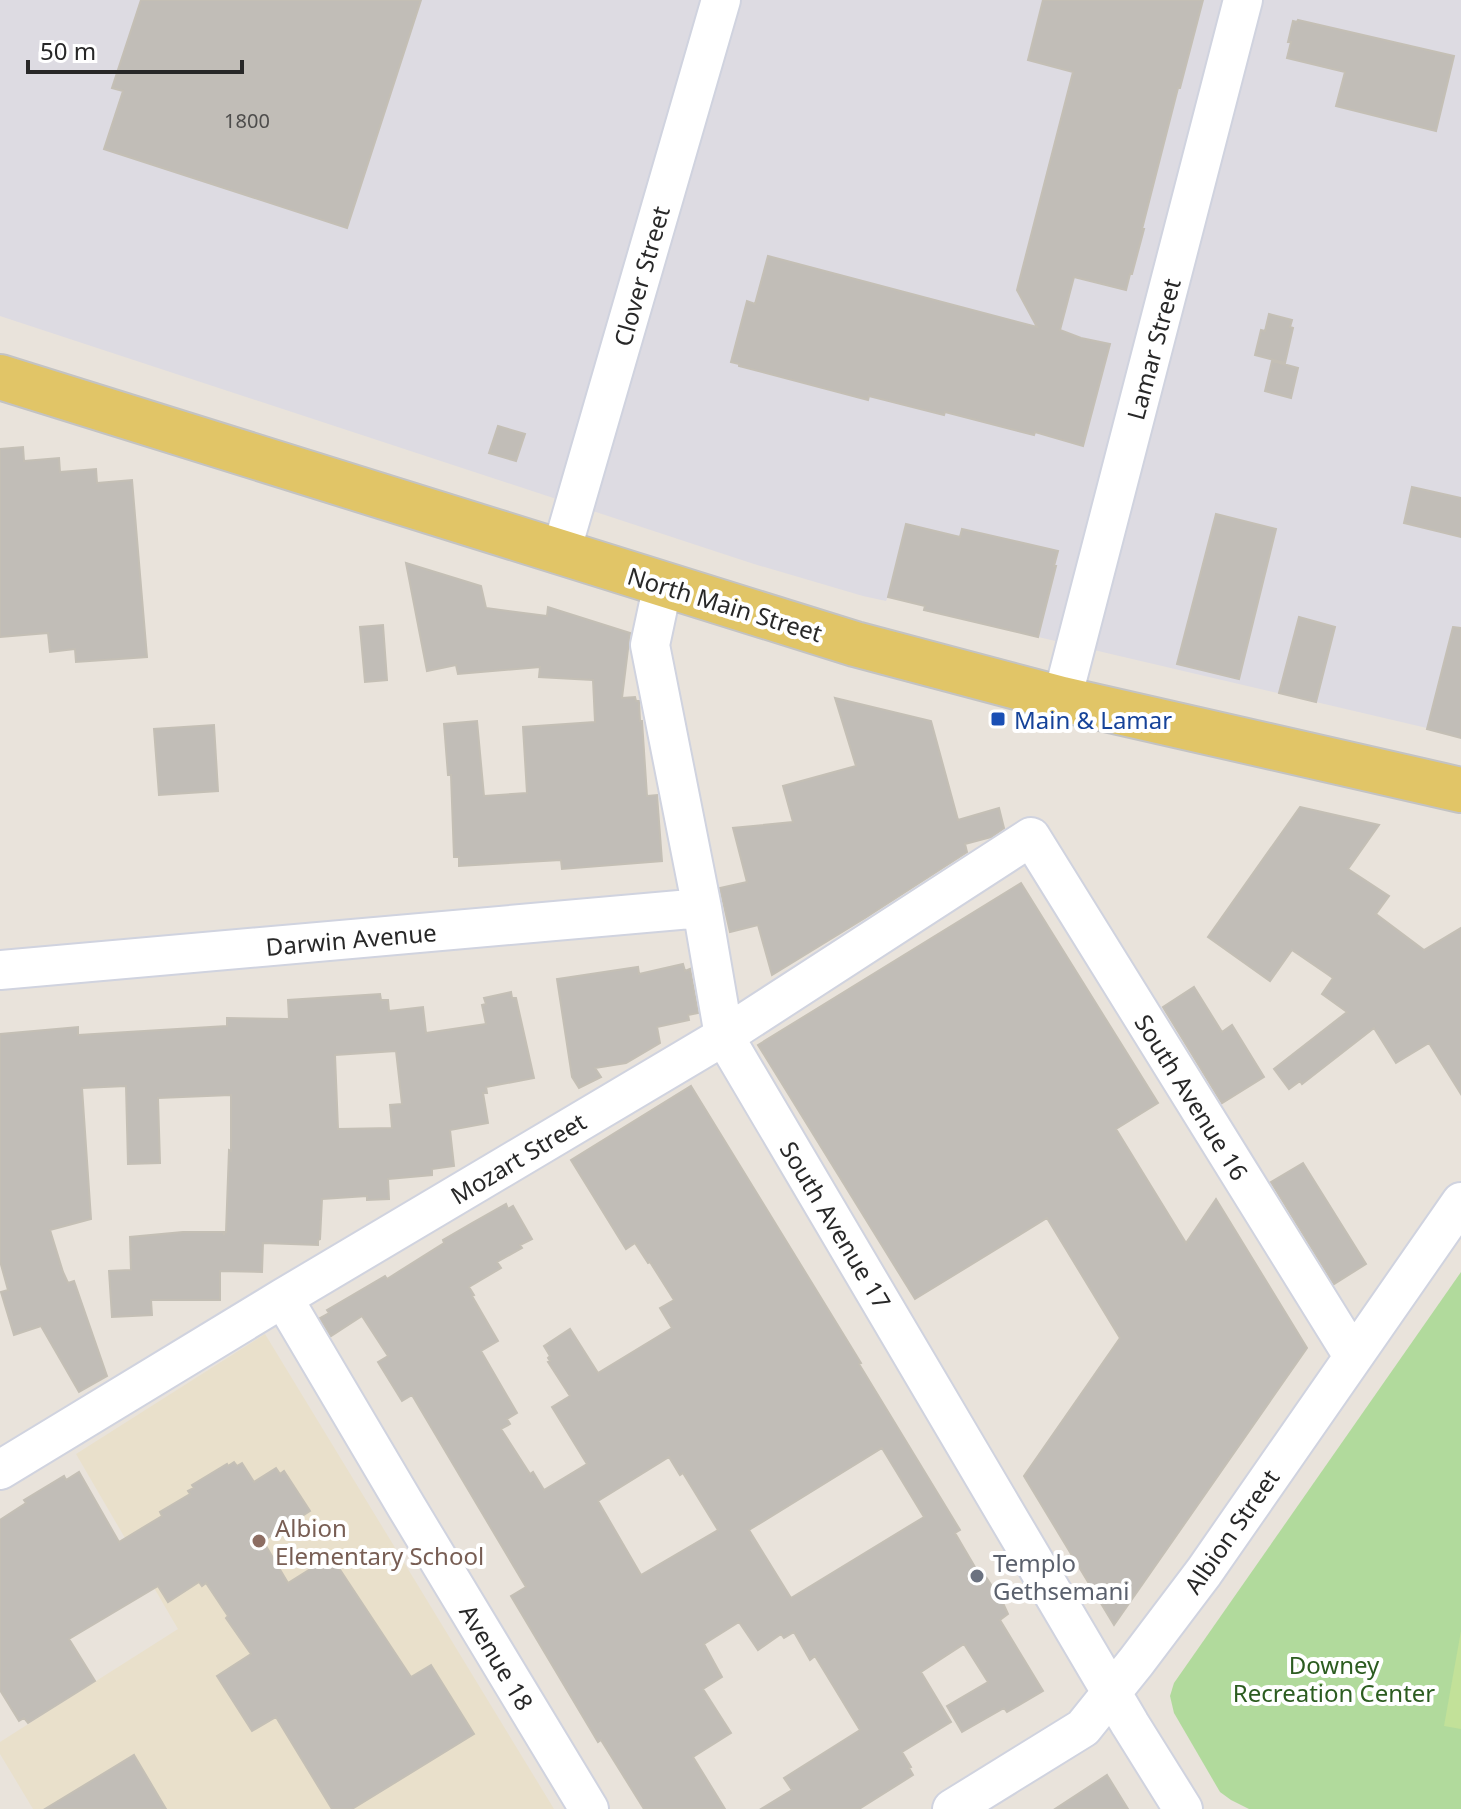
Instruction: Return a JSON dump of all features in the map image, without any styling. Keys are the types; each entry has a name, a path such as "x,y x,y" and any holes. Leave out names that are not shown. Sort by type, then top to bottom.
{"main road":[{"name":"North Main Street","path":"0,377 855,644 1062,699 1461,790"}],"street":[{"name":"Clover Street","path":"561,552 721,0"},
{"name":"Lamar Street","path":"1062,699 1243,0"},
{"name":"South Avenue 17","path":"663,584 650,645 724,1036 1135,1733 1183,1809"},
{"name":"Mozart Street","path":"0,1470 724,1036 1031,837"},
{"name":"South Avenue 16","path":"1031,837 1353,1356"},
{"name":"Darwin Avenue","path":"0,970 702,908"},
{"name":"Albion Street","path":"952,1809 1083,1728 1204,1572 1461,1202"},
{"name":"Avenue 18","path":"283,1298 589,1809"}],"shaded area":[{"path":"0,0 1461,0 1461,736 962,619 888,597 886,601 863,596 754,564 0,316"},
{"name":"Albion Elementary School","path":"265,1334 554,1809 33,1809 0,1754 0,1742 178,1629 76,1454"}],"green space":[{"name":"Downey Recreation Center","path":"1461,1272 1461,1809 1249,1809 1220,1792 1174,1713 1170,1696 1174,1683"},
{"path":"1461,1631 1461,1729 1444,1726"}],"building":[{"path":"141,0 421,0 347,228 104,149 123,91 112,88"},
{"path":"1043,0 1203,0 1126,290 1074,277 1060,330 1110,344 1083,446 945,412 944,415 869,396 868,400 731,362 747,301 755,304 768,256 1037,327 1017,290 1073,72 1028,60"},
{"path":"1293,21 1454,56 1436,131 1336,106 1345,72 1287,58"},
{"path":"1269,314 1292,320 1285,363 1255,355 1261,330 1265,331"},
{"path":"1272,361 1298,368 1291,398 1265,391"},
{"path":"498,426 525,434 516,461 489,453"},
{"path":"23,447 24,461 59,458 60,472 96,469 97,483 132,480 147,657 76,662 75,649 50,652 48,633 0,637 0,449"},
{"path":"1412,487 1461,498 1461,537 1404,523"},
{"path":"1216,514 1276,529 1239,679 1177,664"},
{"path":"906,524 960,537 962,529 1058,551 1038,637 924,610 925,606 888,597"},
{"path":"406,563 481,586 486,608 547,616 548,607 630,633 622,698 635,697 639,701 647,796 657,795 662,861 562,869 561,860 459,866 459,857 454,857 451,775 448,775 444,724 477,721 484,796 527,793 523,727 595,722 593,680 539,677 540,667 458,674 456,665 427,671"},
{"path":"1299,617 1335,627 1316,702 1279,693"},
{"path":"383,625 387,680 365,682 360,627"},
{"path":"1453,627 1461,628 1461,738 1427,729"},
{"path":"835,698 931,721 958,820 999,808 1004,828 991,837 965,844 967,852 772,975 758,925 730,932 720,888 747,882 733,828 793,822 783,786 856,766"},
{"path":"214,725 218,791 159,795 154,729"},
{"path":"1300,807 1379,825 1348,869 1389,896 1376,914 1424,950 1461,928 1461,1094 1429,1043 1396,1063 1374,1028 1302,1084 1300,1081 1289,1089 1274,1069 1347,1012 1322,994 1333,978 1292,950 1270,981 1208,937"},
{"path":"1021,883 1158,1103 1116,1129 1186,1243 1216,1199 1307,1348 1114,1625 1024,1476 1120,1338 1047,1218 915,1299 758,1045"},
{"path":"683,964 685,971 690,969 698,1013 688,1015 689,1020 657,1027 660,1043 626,1063 595,1068 601,1077 579,1088 572,1077 557,979 638,967 639,974"},
{"path":"1194,987 1222,1032 1232,1025 1264,1077 1222,1103 1163,1007"},
{"path":"511,992 512,998 516,998 534,1078 486,1087 487,1093 483,1093 488,1123 450,1130 454,1166 432,1169 432,1175 388,1179 389,1199 367,1200 367,1196 322,1199 318,1245 263,1243 262,1272 220,1271 220,1300 151,1300 152,1315 112,1317 109,1271 131,1270 130,1237 183,1232 223,1232 224,1235 231,1151 231,1095 158,1098 160,1163 128,1164 126,1086 82,1088 91,1219 50,1230 68,1283 74,1281 107,1376 79,1392 41,1326 14,1335 1,1292 8,1290 0,1261 0,1034 78,1027 78,1035 227,1026 227,1018 289,1019 288,1000 380,994 381,1000 388,1000 389,1011 423,1007 426,1033 486,1024 482,1005 486,1004 484,998","holes":["396,1051 402,1104 390,1105 392,1128 338,1129 335,1055"]},
{"path":"691,1086 960,1530 955,1533 982,1579 986,1577 1003,1603 1008,1614 1000,1620 1043,1691 1007,1712 1004,1708 962,1732 947,1706 988,1682 964,1644 921,1672 951,1722 902,1752 913,1775 859,1809 761,1809 792,1790 784,1778 860,1730 815,1656 810,1660 794,1632 784,1638 781,1634 758,1650 739,1622 704,1644 722,1677 703,1689 731,1733 693,1757 725,1809 644,1809 601,1740 598,1742 511,1596 526,1587 412,1395 402,1401 378,1362 388,1356 362,1316 331,1336 320,1318 329,1313 327,1310 385,1276 387,1279 472,1223 506,1204 508,1209 513,1206 532,1239 497,1262 501,1268 469,1287 498,1341 481,1351 517,1413 507,1419 510,1424 501,1429 544,1490 587,1464 552,1407 570,1396 548,1362 550,1356 544,1346 570,1329 598,1373 672,1328 660,1308 674,1300 635,1243 626,1249 571,1160","holes":["882,1448 924,1517 791,1598 749,1530","669,1457 680,1475 683,1473 718,1530 641,1575 598,1501"]},
{"path":"1303,1163 1366,1264 1334,1284 1271,1182"},
{"path":"234,1462 237,1466 242,1463 254,1482 276,1468 280,1474 284,1471 310,1511 263,1541 288,1583 331,1556 411,1677 431,1665 474,1734 352,1809 332,1809 276,1717 252,1731 217,1676 251,1654 206,1583 202,1586 199,1582 168,1602 158,1586 69,1639 95,1681 28,1723 24,1718 19,1721 0,1690 0,1520 26,1503 24,1500 64,1476 66,1480 79,1472 119,1542 162,1516 160,1512 190,1494 188,1491 194,1488 192,1485"},
{"path":"134,1755 166,1809 45,1809"},
{"path":"1107,1775 1128,1809 1055,1809"}],"place":[{"name":"Main & Lamar","path":"998,719"},
{"name":"Albion Elementary School","path":"259,1541"},
{"name":"Templo Gethsemani","path":"977,1576"}]}
